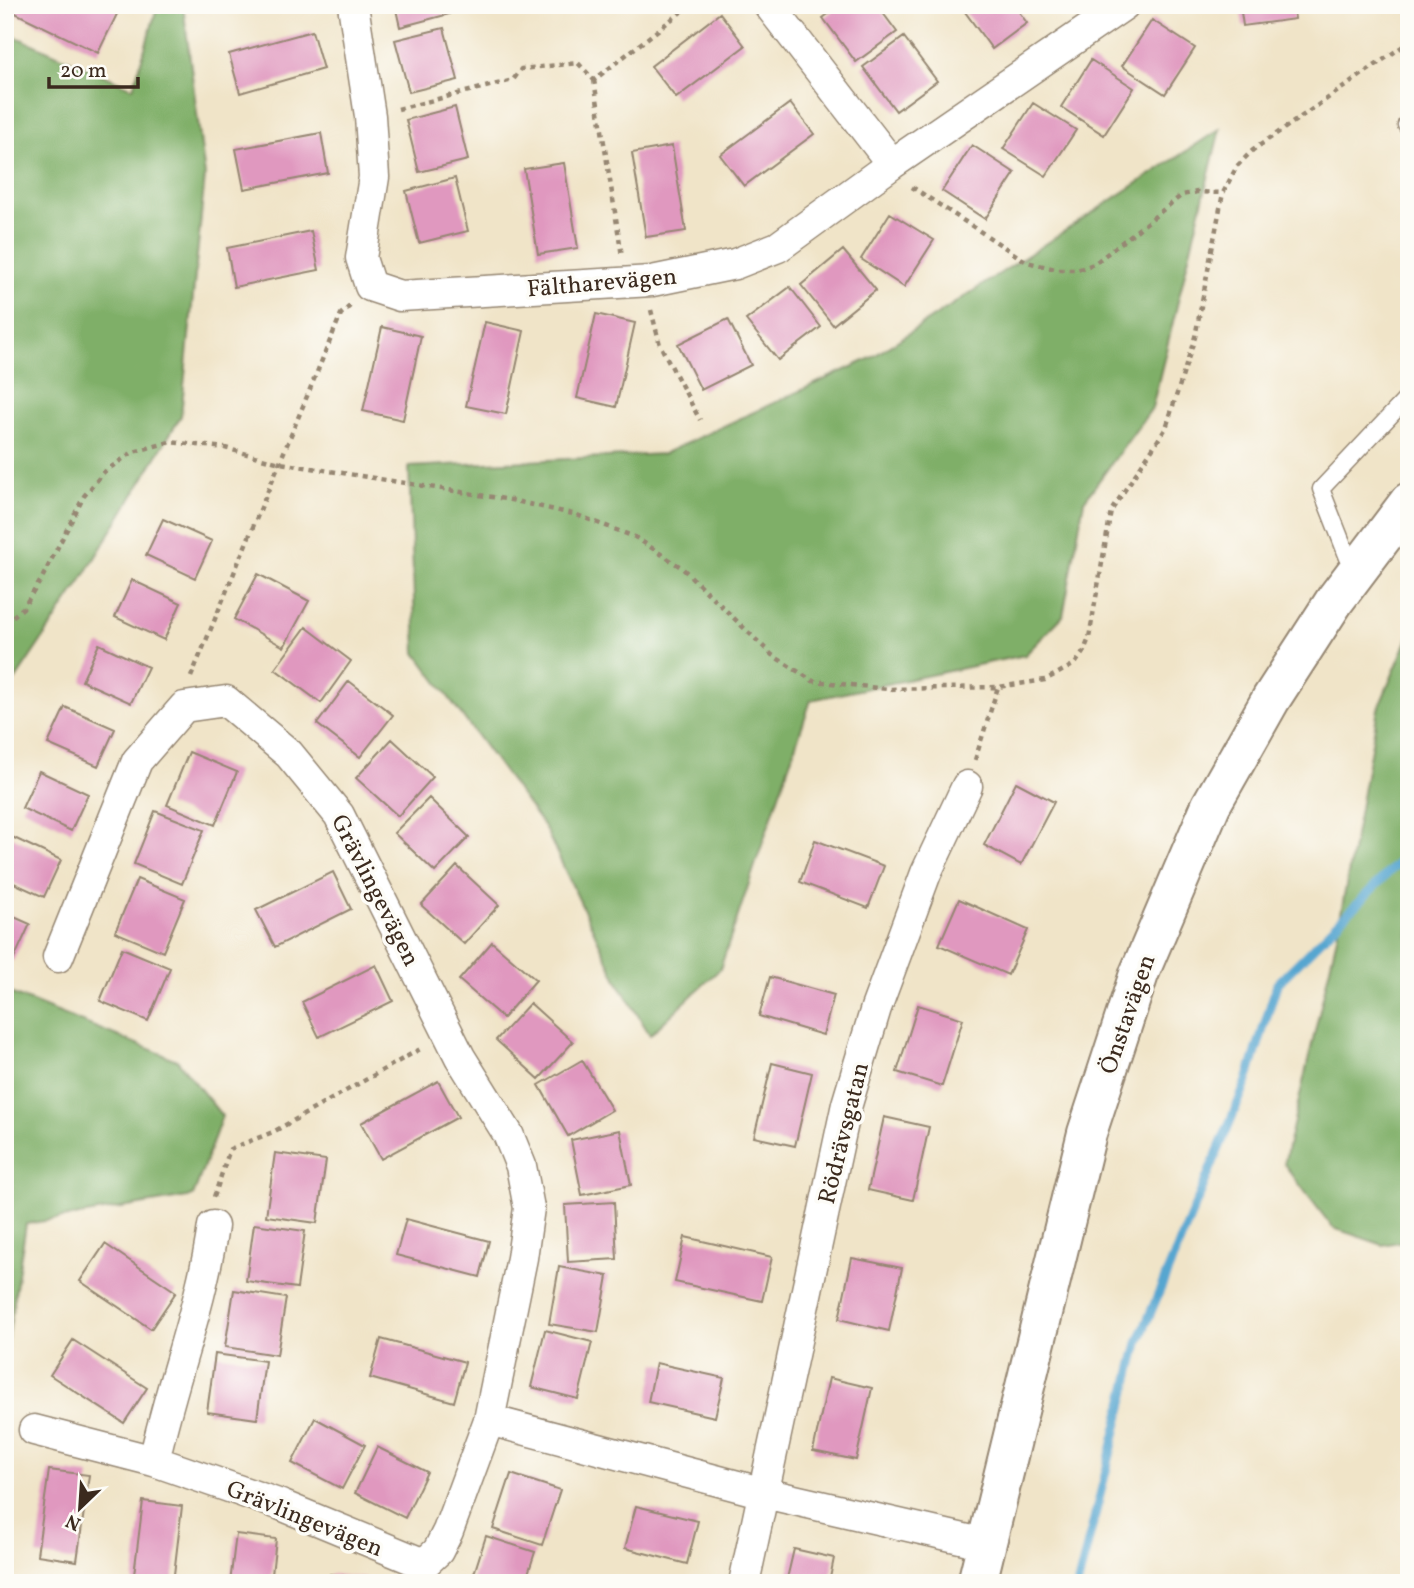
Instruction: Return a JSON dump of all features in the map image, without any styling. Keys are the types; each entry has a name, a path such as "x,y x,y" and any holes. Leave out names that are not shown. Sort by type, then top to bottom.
{"street":[{"path":"353,5 370,116 374,177 361,258 370,286"},
{"path":"769,5 892,164"},
{"name":"Fältharevägen","path":"370,286 400,296 635,282 735,264 778,247 892,164 1124,5"},
{"name":"Önstavägen","path":"977,1583 1087,1133 1139,974 1211,805 1271,699 1354,574 1409,502"},
{"name":"Grävlingevägen","path":"34,1430 154,1461 281,1505 424,1564 438,1551 452,1522 489,1420 522,1258 528,1208 521,1166 508,1135 448,1032 339,814 318,786 289,754 226,701 184,706"},
{"path":"58,957 137,761 184,706"},
{"name":"Rödrävsgatan","path":"744,1583 847,1104 876,1008 926,873 967,786"},
{"path":"154,1461 168,1396 207,1268 213,1226"},
{"path":"489,1420 764,1493 986,1544"}],"lane":[{"path":"1409,123 1406,125 1409,129"},
{"path":"1354,574 1321,489 1409,396"}],"path":[{"path":"594,80 690,5"},
{"path":"5,623 23,608 41,580 84,496 104,472 133,452 170,442 225,448 281,463 511,500 577,515 635,537 681,567 772,654 813,681 888,689 998,687 1059,675 1075,663 1089,638 1111,511 1166,428 1195,337 1223,193 1237,166 1253,150 1409,42"},
{"path":"370,116 513,80 521,69 578,63 594,80 635,282 660,345 701,420"},
{"path":"892,164 899,178 1027,262 1059,270 1077,270 1094,264 1182,195 1198,192 1223,193"},
{"path":"184,706 194,668 341,314 370,286"},
{"path":"967,786 998,687"},
{"path":"213,1226 212,1202 230,1149 273,1132 448,1032"}],"green space":[{"path":"158,5 183,5 205,176 181,416 78,586 5,695 5,32 133,88"},
{"path":"1220,129 1152,408 1084,501 1063,616 1025,655 811,700 720,969 650,1035 619,984 545,828 416,653 409,467 663,454 871,358"},
{"path":"1409,636 1409,1240 1383,1245 1333,1228 1284,1164 1336,941 1378,709"},
{"path":"5,991 177,1060 222,1116 193,1196 26,1224 5,1358"}],"building":[{"path":"9,5 114,5 120,8 98,53 7,9"},
{"path":"395,5 447,5 449,14 400,27"},
{"path":"840,5 877,5 897,32 856,62 823,18"},
{"path":"960,5 1014,5 1027,23 992,49"},
{"path":"1240,5 1293,5 1295,19 1243,26"},
{"path":"720,13 745,46 676,98 651,66"},
{"path":"1152,20 1195,48 1165,94 1122,66"},
{"path":"444,28 458,80 409,92 395,40"},
{"path":"312,31 323,69 240,93 229,54"},
{"path":"904,37 937,81 896,111 863,67"},
{"path":"1091,60 1134,88 1104,135 1061,107"},
{"path":"790,103 814,134 744,186 720,155"},
{"path":"1033,103 1076,130 1046,176 1003,149"},
{"path":"455,107 468,160 419,172 406,120"},
{"path":"321,133 328,173 244,189 236,149"},
{"path":"972,145 1015,173 985,219 942,191"},
{"path":"672,146 686,231 646,237 632,153"},
{"path":"564,163 578,248 538,254 524,169"},
{"path":"455,178 468,231 419,243 406,191"},
{"path":"890,213 934,240 904,287 861,259"},
{"path":"311,231 319,270 234,287 227,248"},
{"path":"843,250 876,290 833,325 801,285"},
{"path":"790,287 821,327 778,360 746,320"},
{"path":"596,314 635,323 616,407 577,398"},
{"path":"728,319 751,365 701,390 678,344"},
{"path":"485,322 524,331 506,414 466,406"},
{"path":"382,327 421,336 403,420 363,411"},
{"path":"163,519 212,541 195,578 146,555"},
{"path":"258,574 309,601 284,647 234,619"},
{"path":"132,580 181,603 164,640 115,617"},
{"path":"306,627 351,661 321,703 275,669"},
{"path":"99,644 148,667 131,703 82,681"},
{"path":"349,681 393,715 360,757 317,724"},
{"path":"65,707 115,729 98,766 48,744"},
{"path":"392,739 433,777 398,816 356,778"},
{"path":"189,752 237,772 215,825 167,805"},
{"path":"39,771 88,794 71,831 22,808"},
{"path":"1016,782 1054,802 1021,865 984,845"},
{"path":"429,798 469,837 435,872 394,833"},
{"path":"155,811 204,830 182,884 134,864"},
{"path":"12,837 61,860 44,897 5,879 5,851"},
{"path":"815,840 884,866 868,908 800,882"},
{"path":"457,866 499,905 464,944 421,905"},
{"path":"333,872 351,909 275,947 256,910"},
{"path":"137,879 185,899 163,952 115,932"},
{"path":"959,899 1028,930 1008,975 939,945"},
{"path":"5,913 30,924 13,961 5,957"},
{"path":"492,942 536,980 503,1018 459,980"},
{"path":"122,948 170,968 148,1021 100,1001"},
{"path":"376,965 393,1001 319,1037 302,1002"},
{"path":"770,977 834,995 823,1035 759,1016"},
{"path":"530,1003 573,1042 539,1079 496,1040"},
{"path":"918,1005 963,1019 942,1086 897,1072"},
{"path":"582,1060 612,1110 568,1136 539,1085"},
{"path":"772,1063 812,1073 795,1146 754,1137"},
{"path":"438,1081 458,1117 381,1159 361,1123"},
{"path":"884,1117 929,1127 913,1200 868,1190"},
{"path":"620,1130 631,1185 582,1195 571,1140"},
{"path":"275,1153 326,1160 317,1223 266,1216"},
{"path":"614,1202 617,1259 568,1262 565,1205"},
{"path":"406,1219 489,1241 480,1277 396,1255"},
{"path":"254,1224 305,1231 297,1288 246,1281"},
{"path":"685,1237 772,1257 762,1301 675,1282"},
{"path":"105,1244 176,1292 151,1329 80,1281"},
{"path":"852,1258 902,1268 889,1331 839,1319"},
{"path":"559,1267 608,1276 598,1332 549,1324"},
{"path":"234,1290 286,1298 277,1355 225,1347"},
{"path":"545,1330 592,1342 578,1399 531,1387"},
{"path":"381,1339 465,1362 454,1402 370,1378"},
{"path":"73,1340 147,1388 124,1423 50,1375"},
{"path":"215,1354 265,1361 257,1419 207,1412"},
{"path":"656,1363 724,1378 715,1417 648,1402"},
{"path":"829,1378 872,1388 856,1460 813,1451"},
{"path":"315,1418 365,1445 342,1489 292,1463"},
{"path":"377,1447 427,1472 405,1518 355,1493"},
{"path":"49,1470 89,1475 77,1561 37,1555"},
{"path":"511,1474 560,1490 542,1545 493,1529"},
{"path":"143,1501 182,1506 173,1583 133,1583"},
{"path":"636,1506 698,1521 687,1564 625,1548"},
{"path":"236,1534 276,1539 271,1583 230,1583"},
{"path":"486,1536 535,1552 525,1583 471,1583"},
{"path":"794,1549 834,1558 829,1583 786,1583"},
{"path":"330,1574 369,1579 368,1583 329,1583"}],"waterway":[{"path":"1078,1583 1138,1343 1247,1081 1277,984 1409,852"}]}
